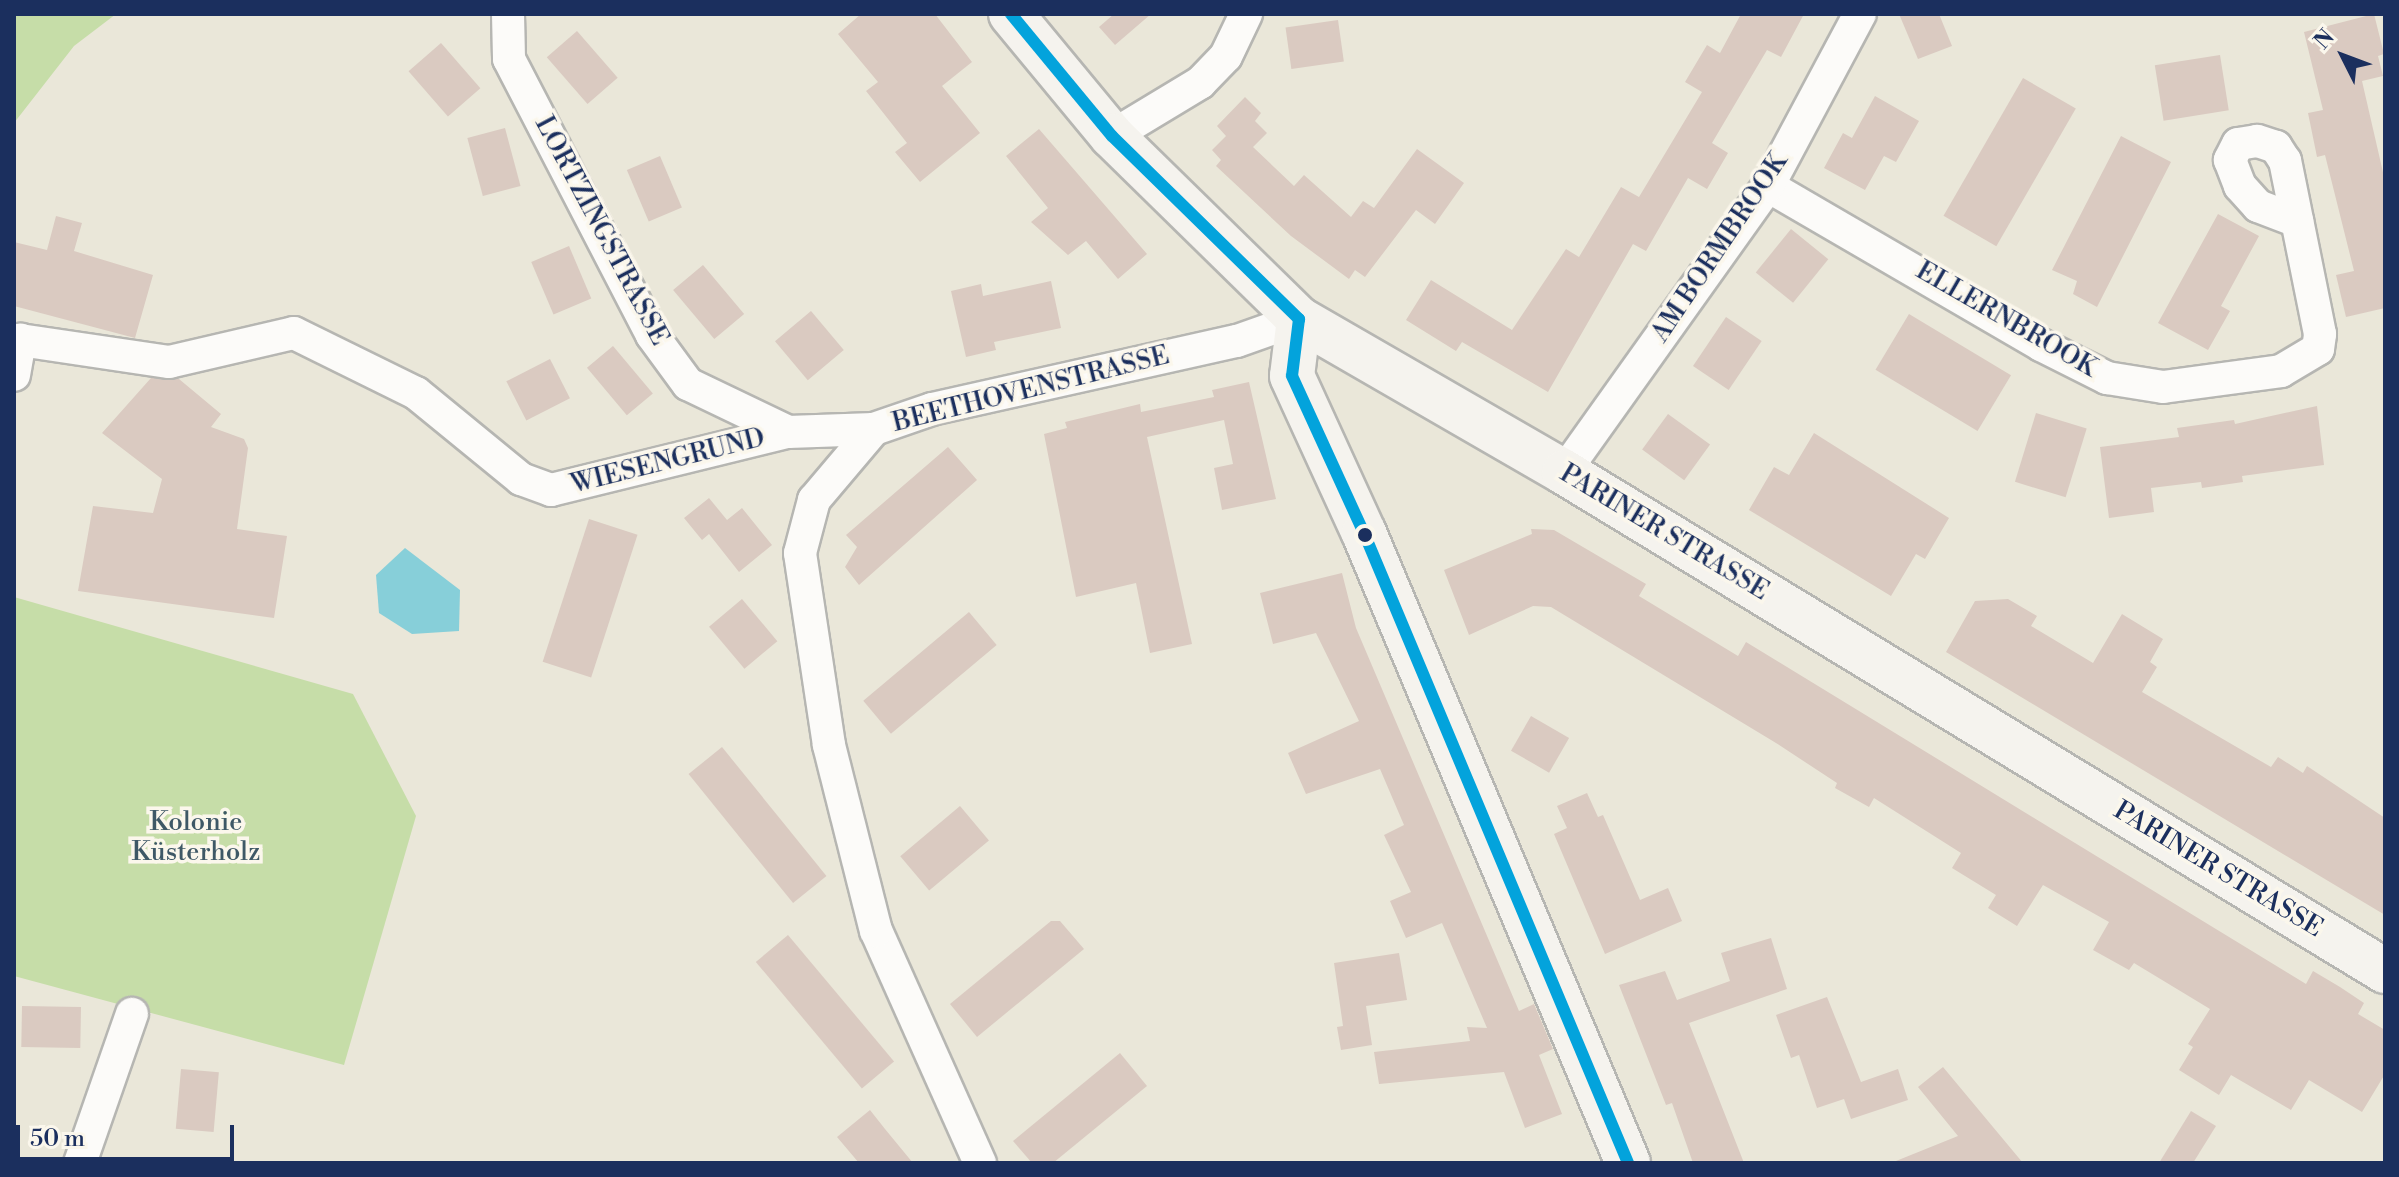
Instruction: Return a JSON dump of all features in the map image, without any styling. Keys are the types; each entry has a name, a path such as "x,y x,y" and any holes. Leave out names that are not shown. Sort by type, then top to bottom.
{"street":[{"name":"LORTZINGSTRASSE","path":"508,14 509,59 652,335 688,384 788,432"},
{"name":"PARINER STRASSE","path":"1011,14 1112,136 1299,319 1564,472 2385,971"},
{"path":"1112,136 1200,83 1226,56 1246,14"},
{"name":"AM BORMBROOK","path":"1564,472 1768,186 1860,14"},
{"name":"ELLERNBROOK","path":"1768,186 2054,352 2107,378 2163,387 2281,371 2318,349 2320,334 2297,221"},
{"path":"1299,319 1292,376 1368,543 1628,1163"},
{"name":"BEETHOVENSTRASSE","path":"980,1163 876,931 829,745 800,553 814,500 874,429 932,409 1237,341 1299,319"},
{"name":"WIESENGRUND","path":"14,375 20,340 169,362 294,333 416,393 521,479 551,490 788,432 874,429"},
{"path":"80,1163 132,1014"}],"green space":[{"path":"14,14 116,14 74,46 14,123"},
{"name":"Kolonie Küsterholz","path":"14,597 353,694 416,816 344,1065 14,976"}],"water":[{"path":"405,548 460,590 459,631 412,634 379,613 376,575"}],"building":[{"path":"861,14 935,14 972,62 942,86 980,133 920,182 895,152 907,143 866,91 878,82 838,34"},
{"path":"1114,14 1151,14 1115,45 1099,27"},
{"path":"1741,14 1804,14 1781,57 1767,50 1712,143 1728,153 1707,189 1688,178 1646,251 1633,244 1548,392 1462,342 1456,351 1406,320 1431,280 1512,330 1566,249 1579,257 1621,187 1639,197 1702,92 1685,82 1707,45 1720,53"},
{"path":"1899,14 1939,14 1952,46 1918,59"},
{"path":"2374,14 2384,54 2378,56 2383,76 2362,81 2385,181 2385,308 2346,317 2336,275 2354,271 2325,155 2317,157 2308,113 2323,110 2304,32"},
{"path":"1338,20 1344,62 1291,69 1286,27"},
{"path":"577,31 618,78 587,104 547,57"},
{"path":"441,43 480,88 448,116 409,71"},
{"path":"2220,55 2229,110 2164,121 2155,65"},
{"path":"2023,78 2076,108 1996,246 1944,216"},
{"path":"1875,96 1919,121 1896,162 1884,156 1865,190 1824,168 1843,133 1852,138"},
{"path":"1245,97 1261,113 1255,121 1267,133 1253,147 1294,186 1304,175 1351,217 1363,201 1374,208 1417,149 1464,183 1435,224 1416,210 1365,277 1355,270 1349,279 1291,236 1216,166 1221,160 1212,150 1226,136 1217,126"},
{"path":"505,128 521,186 483,196 467,138"},
{"path":"1039,129 1147,254 1118,279 1086,241 1068,255 1031,222 1048,208 1006,156"},
{"path":"2121,136 2171,162 2097,307 2073,294 2077,281 2052,270"},
{"path":"660,156 682,208 649,222 627,170"},
{"path":"2218,214 2259,236 2221,306 2230,311 2208,350 2158,323"},
{"path":"56,216 82,223 74,251 153,275 135,338 14,306 14,242 47,250"},
{"path":"1791,229 1828,259 1793,303 1756,273"},
{"path":"569,246 591,298 554,314 531,262"},
{"path":"703,265 744,314 714,339 673,290"},
{"path":"1051,281 1061,328 994,342 996,350 966,357 951,291 981,284 983,296"},
{"path":"811,311 844,350 808,380 775,341"},
{"path":"1909,314 2011,375 1978,431 1876,370"},
{"path":"1726,317 1762,341 1729,390 1693,366"},
{"path":"613,346 653,393 627,415 587,368"},
{"path":"550,359 570,398 526,420 506,381"},
{"path":"151,378 179,379 221,414 211,427 244,439 248,448 237,529 287,536 274,618 78,591 93,506 153,513 162,479 102,433"},
{"path":"1249,382 1276,499 1222,510 1214,468 1233,464 1224,420 1147,437 1192,644 1150,653 1136,583 1076,597 1044,434 1067,428 1065,422 1140,404 1141,412 1214,397 1212,390"},
{"path":"2317,406 2324,465 2242,476 2243,482 2202,488 2201,482 2151,488 2154,512 2109,518 2100,447 2179,437 2177,428 2234,420 2235,424"},
{"path":"2036,413 2087,428 2066,497 2015,482"},
{"path":"1668,414 1710,445 1684,480 1642,450"},
{"path":"1814,433 1949,518 1925,559 1916,554 1891,596 1749,510 1774,467 1789,475"},
{"path":"948,447 977,480 859,585 845,567 857,547 846,535"},
{"path":"709,498 727,520 742,508 772,545 739,572 709,534 702,540 684,518"},
{"path":"589,519 638,535 591,677 543,662"},
{"path":"1531,529 1554,530 1646,584 1639,596 1738,656 1746,642 2306,984 2313,971 2364,1003 2358,1014 2385,1030 2385,1074 2362,1112 2309,1080 2291,1110 2231,1075 2219,1095 2179,1070 2193,1047 2188,1044 2210,1009 2134,963 2129,970 2093,950 2109,922 2043,885 2017,926 1988,908 1996,895 1952,868 1961,853 1874,798 1869,807 1835,788 1837,783 1776,743 1551,607 1533,606 1469,635 1444,570 1532,534"},
{"path":"1342,573 1356,628 1519,1011 1534,1004 1553,1049 1539,1055 1562,1114 1525,1128 1504,1072 1379,1084 1374,1052 1470,1041 1467,1027 1487,1028 1442,923 1406,938 1390,901 1411,892 1384,835 1404,825 1380,769 1306,794 1288,753 1359,721 1316,633 1273,644 1260,593"},
{"path":"742,599 777,641 744,669 709,627"},
{"path":"2008,599 2037,616 2031,626 2093,663 2122,614 2163,639 2150,662 2157,667 2142,692 2271,767 2278,757 2303,773 2307,766 2385,818 2385,915 1946,652 1975,601"},
{"path":"969,612 997,645 891,734 863,701"},
{"path":"1531,716 1569,738 1549,773 1511,751"},
{"path":"722,747 826,876 793,903 689,774"},
{"path":"1587,793 1598,817 1603,815 1640,900 1668,888 1682,921 1605,954 1554,834 1567,828 1557,806"},
{"path":"960,806 989,840 929,891 900,856"},
{"path":"1051,921 1060,921 1084,949 977,1037 950,1004"},
{"path":"788,935 894,1061 862,1088 756,962"},
{"path":"1771,938 1787,989 1689,1023 1744,1163 1693,1163 1672,1103 1666,1105 1619,985 1665,971 1677,1000 1730,981 1721,953"},
{"path":"1399,953 1407,1000 1366,1006 1372,1045 1341,1050 1337,1027 1343,1026 1334,963"},
{"path":"1827,997 1861,1082 1898,1069 1908,1100 1851,1119 1844,1099 1817,1108 1799,1055 1791,1058 1776,1015"},
{"path":"22,1006 81,1007 80,1048 21,1047"},
{"path":"1120,1053 1147,1086 1053,1163 1032,1163 1013,1141"},
{"path":"1943,1067 2023,1163 1891,1163 1958,1136 1918,1087"},
{"path":"181,1069 219,1072 214,1132 176,1129"},
{"path":"870,1110 913,1163 859,1163 837,1137"},
{"path":"2191,1111 2216,1126 2193,1163 2159,1163"}],"transit line":[{"path":"1011,14 1112,136 1299,319"},
{"path":"1299,319 1292,376 1364,533 1628,1163"}]}
